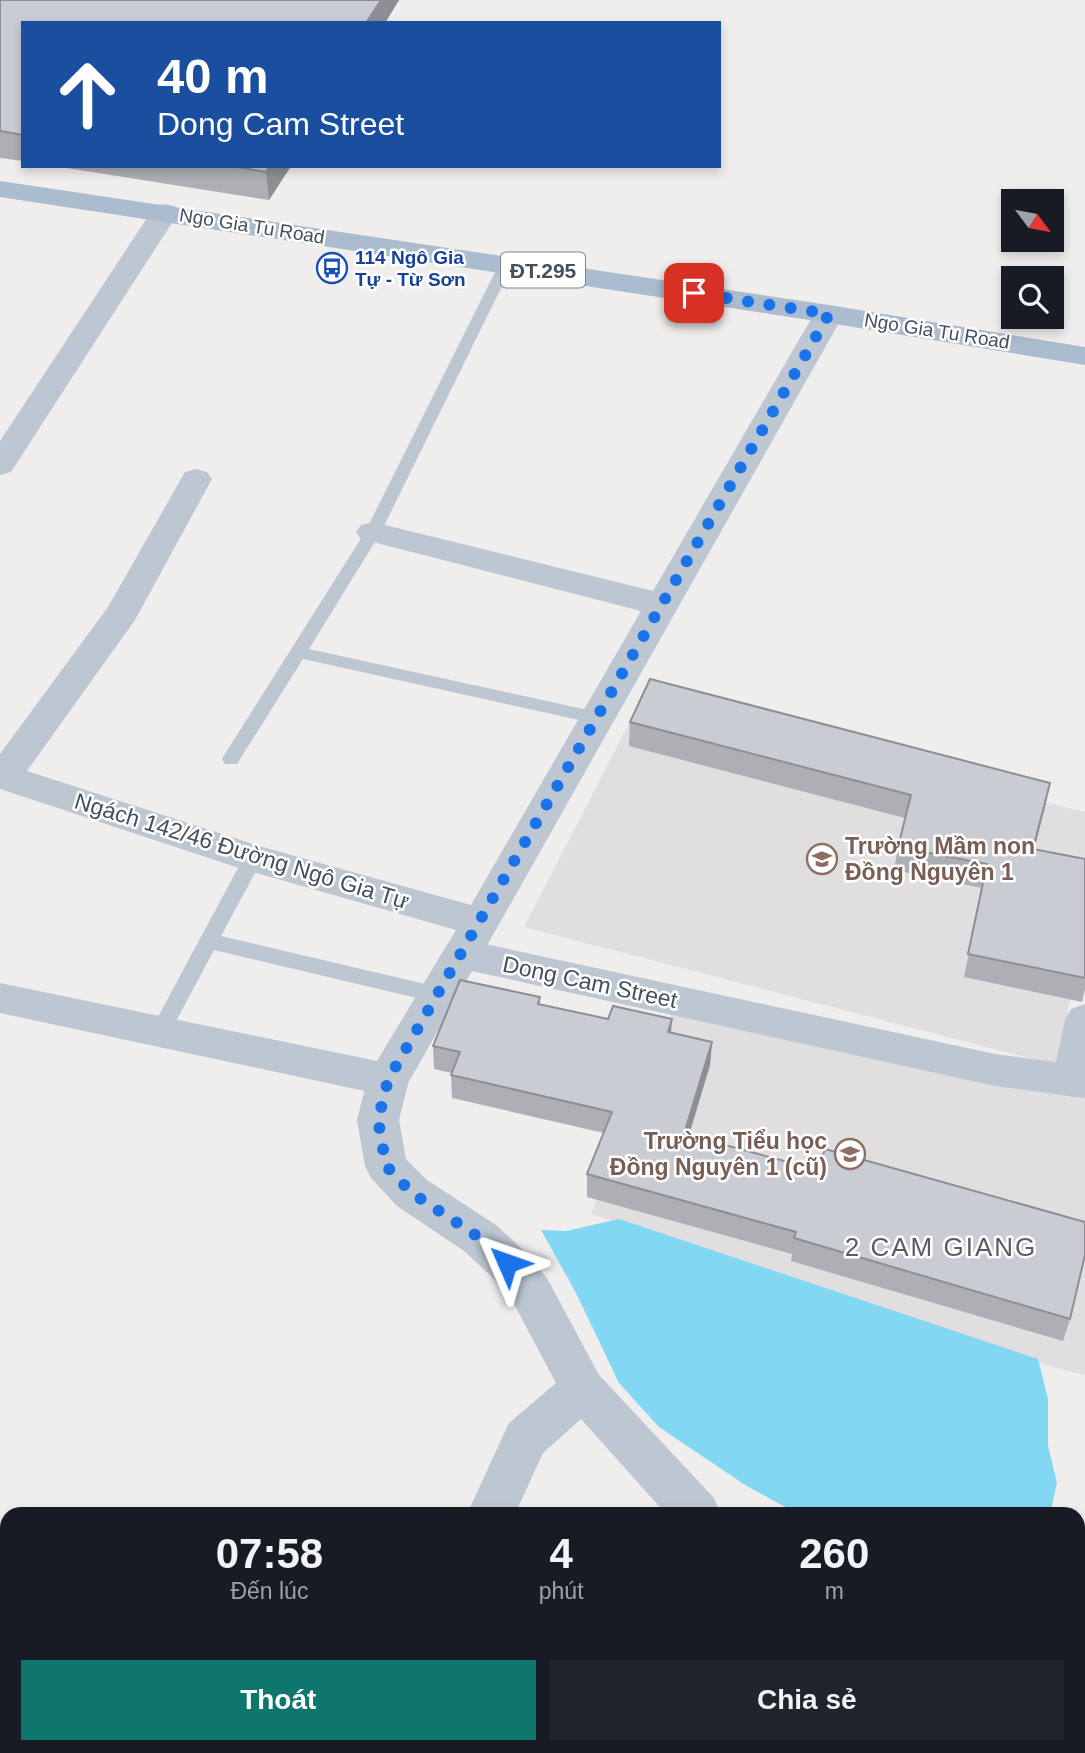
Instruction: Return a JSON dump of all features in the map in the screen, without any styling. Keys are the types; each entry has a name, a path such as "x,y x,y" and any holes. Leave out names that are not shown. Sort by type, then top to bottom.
{"main road":[{"name":"Ngo Gia Tu Road","path":"0,189 506,264 1085,356"}],"street":[{"path":"0,465 165,212"},
{"path":"691,1507 583,1389 531,1292 507,1263 480,1238 412,1193 386,1166 378,1120 388,1080 829,314"},
{"path":"1,777 123,612 195,479"},
{"path":"373,532 662,605"},
{"name":"Ngách 142/46 Đường Ngô Gia Tự","path":"1,777 253,858 471,938"},
{"name":"Dong Cam Street","path":"471,938 995,1070 1079,1081"},
{"path":"0,998 159,1034 388,1080"},
{"path":"1079,1081 1085,1020"},
{"path":"494,1507 526,1438 583,1389"}],"lane":[{"path":"231,759 373,532 506,264"},
{"path":"298,652 597,718"},
{"path":"159,1034 253,858"},
{"path":"209,941 438,995"}],"shaded area":[{"name":"Trường Mầm non Đồng Nguyên 1","path":"642,698 1085,812 1085,906 1059,1066 524,927"},
{"name":"Trường Tiểu học Đồng Nguyên 1 (cũ)","path":"671,1014 1085,1095 1085,1375 591,1214"}],"water":[{"path":"619,1219 1038,1359 1048,1399 1048,1446 1057,1483 1052,1507 785,1507 745,1485 659,1427 619,1383 576,1293 541,1230 566,1231"}],"building":[{"path":"0,0 381,0 367,21 21,21 21,135 0,131"},
{"path":"242,168 269,168 266,172"},
{"path":"650,679 1050,783 1033,849 1085,859 1085,978 968,954 987,864 898,847 911,795 630,722"},
{"path":"460,980 540,997 538,1004 608,1019 613,1006 672,1019 668,1032 712,1042 684,1134 818,1170 825,1149 1085,1222 1085,1255 1070,1319 794,1238 796,1232 587,1174 612,1112 451,1075 460,1052 433,1046"}],"place":[{"name":"114 Ngô Gia Tự - Từ Sơn","path":"332,268"},
{"name":"Trường Mầm non Đồng Nguyên 1","path":"822,859"},
{"name":"Trường Tiểu học Đồng Nguyên 1 (cũ)","path":"850,1154"}],"district":[{"name":"2 CAM GIANG","path":"941,1247"}],"route":[{"path":"507,1263 480,1238 412,1193 386,1166 378,1120 388,1080 829,314 694,293"}]}
